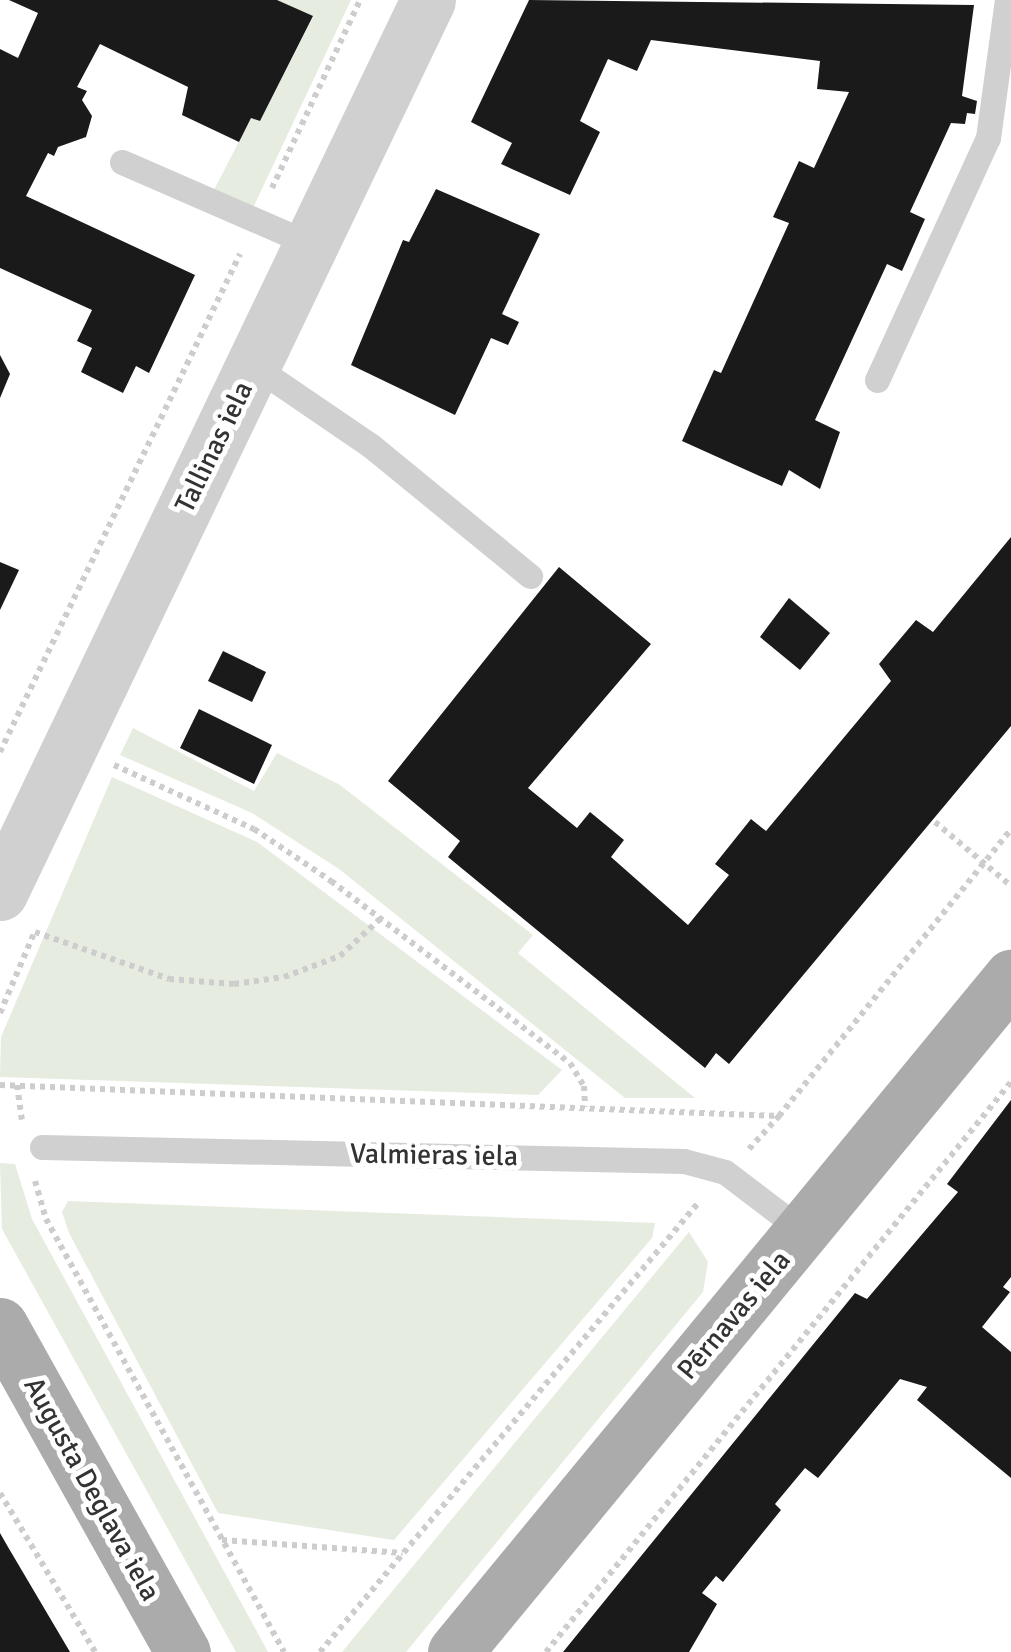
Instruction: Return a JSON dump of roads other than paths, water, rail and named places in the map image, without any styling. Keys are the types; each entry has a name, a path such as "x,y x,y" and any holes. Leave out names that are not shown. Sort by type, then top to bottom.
{"main road":[{"name":"Pērnavas iela","path":"455,1652 1011,976"},
{"name":"Augusta Deglava iela","path":"0,1325 183,1652"}],"street":[{"name":"Tallinas iela","path":"18,912 254,366 428,0"}],"lane":[{"path":"878,380 988,138 1008,0"},
{"path":"122,162 312,244"},
{"path":"254,366 370,445 530,576"},
{"name":"Valmieras iela","path":"42,1147 684,1160 725,1172 804,1232"}]}
